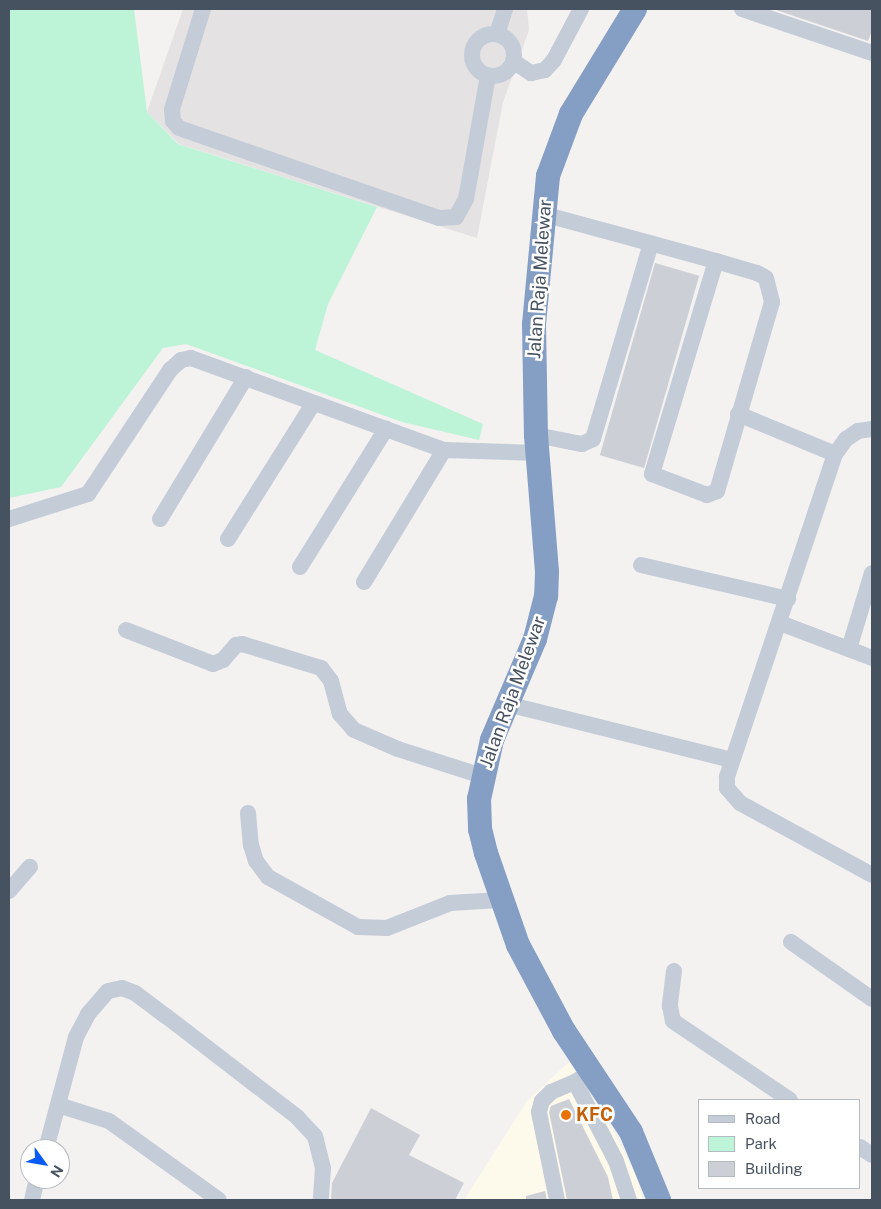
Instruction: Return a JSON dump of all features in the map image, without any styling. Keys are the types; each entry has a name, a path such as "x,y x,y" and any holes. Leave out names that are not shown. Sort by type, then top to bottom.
{"highway":[{"name":"Jalan Raja Melewar","path":"634,9 571,114 553,157 543,214 534,324 536,444 548,572 546,596 535,639 507,704 482,776 480,830 500,900 539,990 582,1077 631,1132 658,1200"},
{"name":"Jalan Raja Melewar","path":"586,91 613,65 653,9"}],"street":[{"path":"203,9 172,109 173,121 179,128 439,218 456,217 466,199 488,76"},
{"path":"497,34 505,9"},
{"path":"513,62 531,73 545,70 554,60 580,9"},
{"path":"742,9 872,53"},
{"path":"497,34 509,41 513,62 506,72 488,76 476,68 471,54 477,41 483,36 497,34"},
{"path":"543,214 716,261 757,273 766,278 771,288 772,302 717,491 707,495 652,474 716,261"},
{"path":"9,519 88,494 163,379 181,360 191,358 246,377 313,404 444,450 536,444 582,444 593,439 650,243"},
{"path":"160,519 246,377"},
{"path":"228,539 313,404"},
{"path":"738,414 835,454"},
{"path":"872,429 866,428 852,435 835,454 788,599 732,760 727,788 740,803 872,875"},
{"path":"300,567 386,429"},
{"path":"364,582 444,450"},
{"path":"641,565 788,599"},
{"path":"849,649 872,573"},
{"path":"780,622 872,658"},
{"path":"126,630 213,664 222,660 236,645 242,644 321,668 331,681 340,714 354,730 398,749 482,776"},
{"path":"507,704 732,760"},
{"path":"248,813 256,861 268,877 358,927 387,928 450,903 500,900"},
{"path":"9,891 30,867"},
{"path":"791,942 872,999"},
{"path":"674,971 670,1006 673,1021 789,1099"},
{"path":"49,1139 76,1037 88,1014 108,991 122,988 135,993 297,1117 314,1136 323,1168 321,1200"},
{"path":"557,1200 539,1112 542,1101 551,1092 582,1077 629,1200"},
{"path":"58,1105 109,1121 219,1200"},
{"path":"861,1147 872,1155"}],"shaded area":[{"path":"183,9 527,9 529,30 503,102 477,238 179,144 147,112"},
{"path":"569,1062 614,1132 637,1178 643,1200 464,1200 527,1101"}],"green space":[{"path":"9,9 134,9 147,112 178,144 377,207 328,304 315,350 483,424 479,440 402,422 186,344 163,348 61,487 9,498"}],"building":[{"path":"773,9 872,9 872,31 868,41"},
{"path":"655,263 699,276 644,468 600,455"},
{"path":"569,1099 608,1177 613,1200 567,1200 549,1112 551,1106"},
{"path":"371,1108 420,1135 409,1155 464,1183 455,1200 331,1200 332,1183"},
{"path":"545,1191 547,1200 526,1200 526,1196"}],"place":[{"name":"KFC","path":"566,1115"}]}
